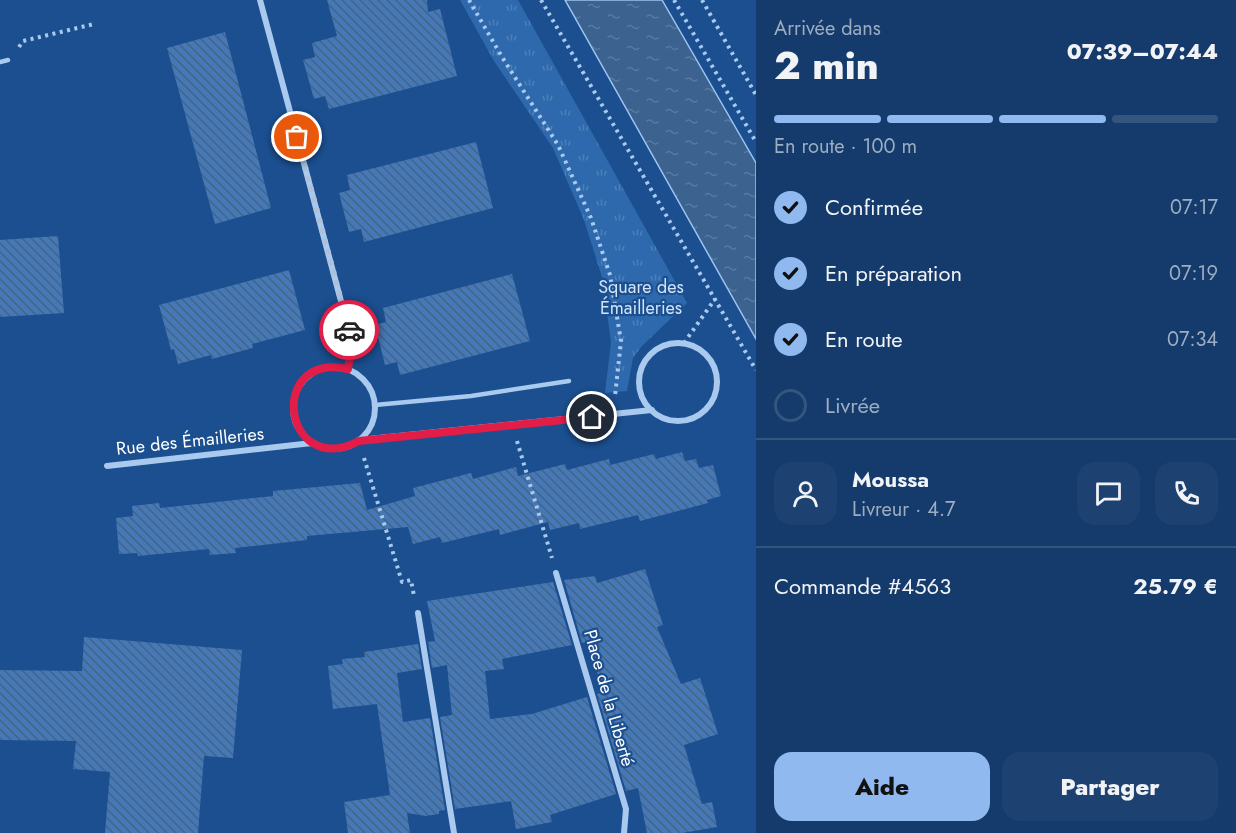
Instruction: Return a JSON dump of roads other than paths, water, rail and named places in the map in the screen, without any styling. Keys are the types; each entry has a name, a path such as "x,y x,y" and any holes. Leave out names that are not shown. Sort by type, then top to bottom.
{"street":[{"path":"260,0 352,342 348,369"},
{"name":"Rue des Émailleries","path":"107,466 312,443 323,448 336,449 359,441 652,410 663,418 676,421 689,419 700,414 710,404 715,392 717,379 714,367 707,355 684,343 672,343 660,347 650,355 639,377 644,401 652,410"},
{"path":"312,443 302,434 295,422 292,409 294,396 300,384 309,374 322,368 335,366 359,375 373,394 375,405 371,425 359,441"},
{"name":"Place de la Liberté","path":"556,573 626,809 624,833"},
{"path":"418,613 454,833"}],"lane":[{"path":"0,62 8,60"},
{"path":"375,405 471,396 569,381"}],"water":[{"path":"565,0 662,0 756,163 756,339"}],"park label":[{"name":"Square des Émailleries","path":"641,297"}]}
